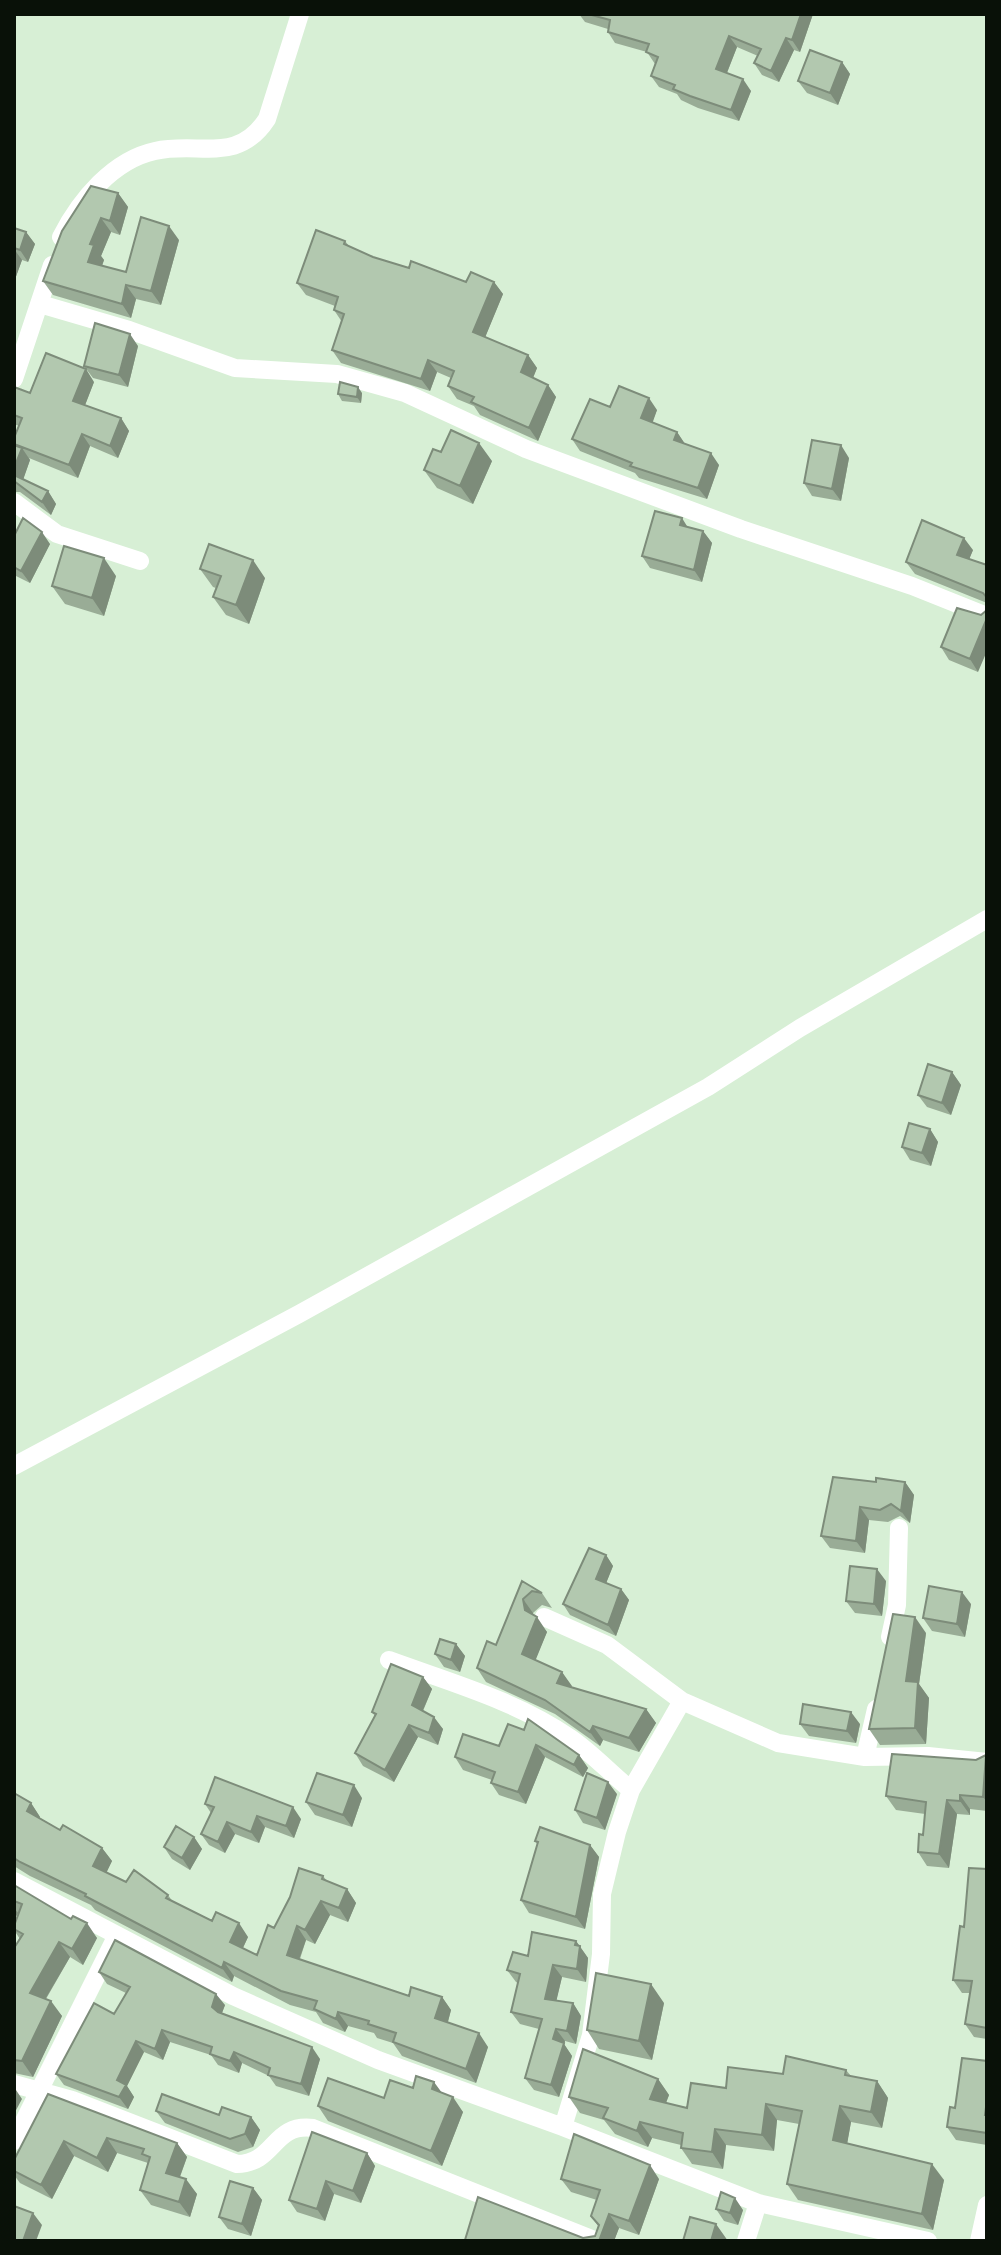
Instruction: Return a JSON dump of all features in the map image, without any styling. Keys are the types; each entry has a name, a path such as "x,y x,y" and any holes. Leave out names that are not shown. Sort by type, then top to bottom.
{"street":[{"path":"14,379 58,242 72,215 111,173 138,156 158,150 230,148 246,143 267,119 300,14"},
{"path":"40,304 129,330 222,365 255,371 337,374 405,393 526,449 741,529 912,586 987,616"},
{"path":"14,502 57,534 140,561"},
{"path":"14,1466 286,1322 708,1087 800,1028 987,919"},
{"path":"888,1649 897,1605 899,1528"},
{"path":"544,1617 607,1645 682,1701 778,1743 865,1757 928,1756 987,1762"},
{"path":"389,1660 483,1695 563,1733 631,1790"},
{"path":"865,1757 881,1688"},
{"path":"563,2127 591,2035 599,1981 602,1894 631,1790 682,1701"},
{"path":"14,1881 116,1937 313,2033 447,2087 563,2127 758,2203 928,2241"},
{"path":"14,2141 116,1937"},
{"path":"14,2084 237,2164 263,2157 285,2131 313,2128 597,2241"},
{"path":"746,2241 758,2203"},
{"path":"979,2241 987,2205"}],"building":[{"path":"588,14 801,14 792,40 786,38 771,71 754,63 761,49 729,36 716,69 743,79 731,110 673,89 675,85 651,76 658,57 646,52 649,44 608,32 610,20"},
{"path":"810,50 842,62 830,93 798,81"},
{"path":"91,186 118,193 110,221 101,218 90,244 94,245 88,262 126,272 141,217 169,226 151,291 126,285 122,304 43,281 62,231"},
{"path":"14,228 26,232 20,250 14,248"},
{"path":"316,230 345,241 344,244 373,257 409,268 411,261 466,282 471,272 494,282 473,332 528,355 521,372 548,385 529,428 471,402 474,397 448,386 454,371 428,360 421,379 332,350 344,314 334,310 338,297 297,283"},
{"path":"95,323 130,334 119,375 84,366"},
{"path":"46,353 86,369 73,401 121,418 110,446 82,434 69,465 14,444 22,418 14,415 14,387 30,393"},
{"path":"340,382 358,387 357,397 338,394"},
{"path":"619,386 649,398 641,418 677,432 674,440 711,453 698,488 630,466 632,463 572,439 590,399 610,407"},
{"path":"451,430 479,443 460,486 424,470 433,449 441,452"},
{"path":"812,440 841,445 832,489 804,483"},
{"path":"14,445 22,448 14,468"},
{"path":"14,475 48,491 42,502 14,481"},
{"path":"655,511 682,518 680,525 703,531 694,570 642,556"},
{"path":"23,518 42,532 21,571 14,567 14,536"},
{"path":"922,520 964,538 957,555 987,565 987,598 983,593 906,562"},
{"path":"209,544 253,560 236,605 213,597 221,576 200,569"},
{"path":"64,546 104,558 92,598 52,586"},
{"path":"957,608 981,615 987,610 987,618 970,659 941,647"},
{"path":"928,1064 952,1072 942,1103 918,1095"},
{"path":"909,1123 930,1129 922,1153 902,1147"},
{"path":"833,1477 905,1482 901,1511 891,1504 880,1510 860,1507 856,1541 821,1536"},
{"path":"589,1548 606,1555 596,1579 621,1589 608,1625 563,1604"},
{"path":"850,1566 877,1569 874,1604 846,1601"},
{"path":"522,1581 542,1593 532,1591 523,1599 525,1610 537,1617 522,1654 562,1672 557,1683 646,1709 629,1738 593,1726 590,1732 545,1700 477,1668 487,1641 496,1645"},
{"path":"929,1586 962,1592 957,1624 923,1618"},
{"path":"893,1614 915,1617 906,1681 918,1682 915,1728 869,1729"},
{"path":"440,1639 456,1644 451,1660 435,1654"},
{"path":"391,1664 423,1677 412,1705 434,1717 429,1733 409,1725 385,1770 355,1753 376,1714 372,1712"},
{"path":"803,1704 851,1712 847,1731 800,1724"},
{"path":"528,1719 579,1755 574,1765 536,1745 518,1792 491,1783 495,1772 455,1757 463,1734 499,1746 508,1724 524,1730"},
{"path":"892,1754 976,1760 986,1755 983,1797 960,1795 960,1801 947,1800 939,1854 918,1852 926,1802 886,1796"},
{"path":"317,1773 354,1785 343,1815 306,1802"},
{"path":"587,1773 608,1782 597,1818 575,1810"},
{"path":"215,1777 293,1807 286,1826 257,1816 251,1832 227,1822 218,1842 201,1834 214,1807 205,1804"},
{"path":"14,1793 31,1803 27,1811 60,1830 63,1825 102,1848 93,1866 126,1882 134,1870 168,1895 166,1898 212,1921 216,1912 239,1923 230,1942 257,1955 268,1925 274,1928 290,1897 299,1868 347,1889 339,1908 321,1901 305,1930 297,1926 287,1955 409,1996 411,1987 442,1997 435,2018 479,2033 466,2069 393,2042 396,2033 368,2024 369,2021 338,2012 336,2019 314,2009 317,2001 281,1991 224,1962 222,1968 20,1862 14,1858"},
{"path":"176,1826 194,1837 182,1858 164,1847"},
{"path":"540,1827 590,1845 576,1917 521,1900"},
{"path":"969,1868 987,1869 987,2028 965,2024 972,1981 953,1980 960,1926 964,1927"},
{"path":"14,1885 71,1919 73,1916 87,1923 72,1949 59,1942 30,1993 51,2001 22,2061 14,2060 14,1948 23,1934 14,1929 22,1904 14,1901"},
{"path":"532,1932 576,1941 575,1945 580,1946 577,1969 553,1965 545,1999 573,2003 567,2031 556,2029 553,2039 564,2043 551,2085 525,2078 542,2019 511,2012 520,1974 507,1970 513,1952 528,1956"},
{"path":"115,1940 216,1994 212,2007 218,2012 312,2047 301,2084 268,2075 270,2068 234,2052 230,2061 210,2054 212,2047 162,2030 155,2049 136,2041 117,2080 126,2085 119,2097 56,2074 94,2003 114,2014 130,1987 99,1972"},
{"path":"596,1973 651,1984 639,2041 587,2030"},
{"path":"583,2049 658,2079 650,2099 687,2108 691,2083 726,2088 728,2067 783,2074 786,2056 846,2070 845,2075 877,2081 871,2112 840,2106 833,2140 932,2164 922,2214 787,2184 802,2111 766,2104 762,2135 715,2129 712,2152 681,2148 683,2133 640,2122 637,2131 603,2118 608,2108 569,2097"},
{"path":"962,2058 987,2061 987,2133 947,2127 950,2107 955,2108"},
{"path":"416,2076 434,2082 432,2089 453,2097 431,2151 318,2106 328,2078 384,2098 390,2080 413,2088"},
{"path":"48,2094 177,2143 166,2173 186,2179 179,2202 140,2190 150,2157 142,2154 144,2149 107,2138 97,2158 64,2141 41,2185 14,2171 14,2160"},
{"path":"162,2094 219,2115 222,2107 251,2117 245,2134 230,2139 156,2111"},
{"path":"312,2132 367,2153 353,2191 326,2181 317,2209 289,2200"},
{"path":"574,2134 650,2165 629,2221 609,2214 599,2241 465,2240 478,2197 583,2238 595,2236 599,2225 591,2216 600,2190 561,2179"},
{"path":"230,2181 253,2188 242,2224 219,2217"},
{"path":"721,2192 735,2198 730,2213 716,2209"},
{"path":"14,2206 33,2213 23,2241 14,2241"},
{"path":"690,2217 716,2224 711,2241 683,2241"}]}
